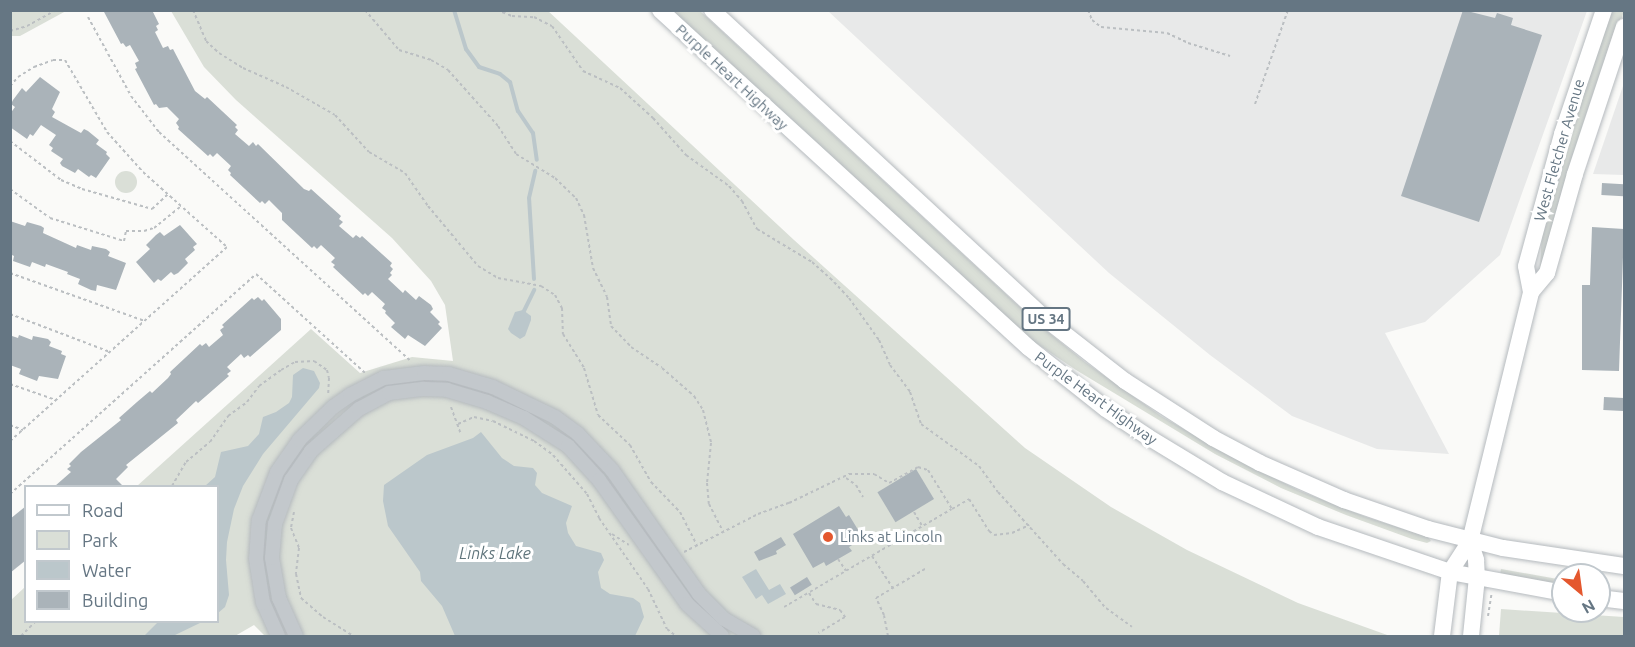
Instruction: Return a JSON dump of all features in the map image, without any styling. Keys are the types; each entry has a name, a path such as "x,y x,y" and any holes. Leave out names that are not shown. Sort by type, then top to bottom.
{"main road":[{"name":"Purple Heart Highway","path":"660,10 1029,348 1106,409 1184,460 1263,502 1360,543 1450,572 1551,591"},
{"name":"Purple Heart Highway","path":"712,10 1043,317 1125,381 1204,432 1260,463 1344,500 1470,541 1562,558 1624,566"},
{"name":"West Fletcher Avenue","path":"1442,636 1450,572 1470,541 1530,292 1526,266 1563,134 1604,10"},
{"name":"West Fletcher Avenue","path":"1530,292 1547,273 1575,174 1624,27"},
{"name":"West Fletcher Avenue","path":"1470,541 1485,579 1471,636"}],"lane":[{"path":"278,636 261,595 256,566 256,539 271,485 299,440 333,407 384,378 424,373 466,378 531,404 555,417 588,442 638,506 694,586 724,619 754,636"},
{"path":"296,636 277,591 272,541 286,491 311,451 359,409 389,393 424,389 461,393 524,418 547,430 577,454 625,515 675,588 718,634 724,619"},
{"path":"524,418 531,404"},
{"path":"625,515 638,506"},
{"path":"261,595 277,591"}],"path":[{"path":"10,31 27,27 56,10"},
{"path":"193,10 206,40 219,53 243,68 286,87 335,115 369,152 405,173 428,206 478,266 498,278 541,286 555,295 562,308 563,334 584,368 596,410 603,420 625,438 651,482 680,512 697,545"},
{"path":"364,10 399,50 431,60 447,70 498,126 516,154 555,178 576,198 584,215 593,268 607,297 612,326 624,342 662,368 694,396 703,410 711,443 707,483 709,504 723,532"},
{"path":"497,10 512,16 534,17 552,26 584,71 620,88 686,155 736,193 757,229 812,262 834,282 849,298 879,340 890,365 909,392 921,424 979,466 998,492 1106,608 1132,627"},
{"path":"1088,10 1092,20 1101,27 1167,33 1188,43 1230,56"},
{"path":"1255,104 1288,10"},
{"path":"88,17 131,96 159,132 411,361"},
{"path":"10,86 18,77 34,67 53,60 65,60 107,132 168,194 227,247 10,441"},
{"path":"10,141 61,180 82,189 152,209 168,194"},
{"path":"10,189 50,218 124,241 126,231 154,228 181,206"},
{"path":"10,273 145,321"},
{"path":"10,494 256,274 368,375"},
{"path":"10,314 110,351"},
{"path":"173,485 186,462 210,442 228,416 247,402 267,379 295,362 314,361 327,370 328,401"},
{"path":"10,384 56,400"},
{"path":"451,407 460,432"},
{"path":"458,424 470,416 493,421 553,455 587,494 599,518 648,589 667,629 676,636"},
{"path":"10,425 23,430"},
{"path":"682,553 758,514 858,473 874,474 889,483 918,467 928,470 952,509"},
{"path":"844,477 856,485 863,497"},
{"path":"784,607 969,499 979,517 994,535 1012,533 1029,525"},
{"path":"294,510 291,528 299,548 296,574 301,598 323,617 354,636"},
{"path":"914,512 922,526"},
{"path":"872,556 892,588"},
{"path":"838,559 846,571"},
{"path":"888,636 884,615 876,598 925,569"},
{"path":"1485,579 1490,612"},
{"path":"809,592 816,604 840,610 845,617 818,633"},
{"path":"21,636 32,623"}],"shaded area":[{"path":"828,11 1587,11 1500,255 1425,322 1385,333 1449,454 1377,449 1292,416 1210,355 1109,273"},
{"path":"1624,83 1624,175 1593,174"}],"green space":[{"name":"Links at Lincoln","path":"547,10 794,240 1025,448 1111,507 1187,550 1298,603 1390,636 265,636 254,625 235,636 11,636 10,601 24,588 24,623 219,623 219,485 138,485 311,329 360,373 412,357 453,361 445,305 431,281 392,238 236,100 204,67 171,11"},
{"path":"11,11 66,11 20,36 11,36"},
{"path":"673,11 700,11 1037,323 1085,362 1161,416 1234,458 1300,491 1366,517 1428,537 1431,541 1427,543 1412,539 1281,488 1215,454 1076,370 1033,341 1010,323"},
{"path":"1611,11 1624,11 1540,268 1542,233 1572,124"},
{"path":"126,171 134,174 137,182 134,190 126,193 118,190 115,182 118,174"},
{"path":"1501,569 1551,578 1551,583 1500,574"},
{"path":"1501,609 1551,612 1551,623 1611,623 1611,616 1624,617 1624,636 1499,636"}],"water":[{"path":"523,310 531,316 531,320 525,336 520,339 508,329 515,312"},
{"path":"303,368 314,371 320,383 319,388 263,454 243,486 234,509 227,542 229,595 225,607 219,612 219,485 206,485 215,477 221,452 248,446 259,434 263,417 289,403 292,397 293,375"},
{"name":"Links Lake","path":"481,432 502,458 514,466 533,468 537,473 535,485 542,493 572,506 566,523 568,533 576,546 601,553 604,560 598,572 601,588 610,594 633,598 640,603 644,617 635,636 455,636 442,606 421,581 420,572 388,526 383,501 384,485 427,455 473,438"},
{"path":"756,569 769,590 780,584 786,594 768,604 762,595 756,599 742,577"},
{"path":"157,623 200,623 173,636 144,636"}],"building":[{"path":"103,10 152,10 159,24 155,32 163,48 168,46 170,50 173,49 195,91 205,99 207,97 237,125 235,127 238,130 235,134 249,146 253,142 256,146 258,144 304,189 309,191 311,189 341,216 339,219 343,222 339,226 353,238 356,235 360,238 362,236 392,263 390,266 393,269 390,273 392,275 388,279 403,293 405,290 416,300 419,296 431,305 433,309 430,312 440,322 438,324 442,328 425,346 408,335 405,339 391,327 395,323 382,308 385,304 372,292 368,296 365,293 363,295 333,267 335,265 331,262 335,258 321,245 317,249 314,246 312,248 282,220 282,213 269,200 265,204 262,201 260,203 230,175 228,170 231,166 217,153 213,157 210,154 208,156 178,129 176,123 179,119 167,107 159,108 156,104 154,105 135,69 137,68 135,63 139,61 130,45 126,47 123,43 121,44"},
{"path":"1463,10 1495,18 1497,13 1513,18 1511,25 1542,35 1479,222 1401,196"},
{"path":"40,77 60,92 52,109 55,112 52,117 81,133 84,129 88,131 99,140 96,144 107,152 110,158 96,178 91,175 89,177 78,169 75,173 62,166 60,163 63,159 51,151 53,148 49,145 56,135 41,125 33,136 30,134 27,139 10,127 10,114 15,107 11,104 13,100 22,88 26,92"},
{"path":"1602,183 1624,184 1623,196 1601,195"},
{"path":"10,221 25,226 27,222 41,226 44,228 43,233 76,248 77,245 91,250 92,246 106,249 110,252 108,256 126,263 116,290 97,285 96,291 91,290 78,284 80,279 67,274 68,272 46,264 45,267 32,262 30,267 13,261 14,256 10,254"},
{"path":"180,225 197,244 193,247 195,250 185,259 188,263 178,273 174,275 171,272 161,281 158,279 154,283 136,262 150,249 146,245 156,235 160,232 164,236"},
{"path":"1592,227 1624,229 1619,371 1582,370 1582,285 1590,285"},
{"path":"258,297 262,301 264,299 281,319 281,330 250,357 248,355 244,358 241,354 227,367 231,371 227,374 229,376 198,403 196,401 176,420 178,423 126,465 128,467 116,479 122,485 56,485 71,472 67,469 71,466 69,464 81,452 121,420 119,418 150,391 152,393 168,378 170,372 200,344 202,346 206,343 209,347 223,335 220,330 224,327 222,325 252,298 254,300"},
{"path":"19,335 32,340 33,336 48,339 51,342 49,346 62,351 61,354 66,356 58,379 39,376 37,381 19,374 21,369 10,365 10,342 12,336 18,338"},
{"path":"1604,397 1624,398 1623,411 1603,410"},
{"name":"Links at Lincoln","path":"916,469 934,499 895,522 877,492"},
{"name":"Links at Lincoln","path":"839,506 846,517 849,515 863,538 849,547 852,551 826,566 824,562 813,568 793,534"},
{"path":"24,508 24,562 10,573 10,519"},
{"path":"781,537 786,545 776,551 777,554 759,561 754,552"},
{"path":"807,577 812,585 795,595 790,588"}],"waterway":[{"path":"454,10 466,49 479,67 500,74 510,82 518,111 533,133 537,160"},
{"path":"534,279 529,198 535,171"},
{"path":"522,315 534,290"}],"place":[{"name":"Links at Lincoln","path":"828,537"}]}
